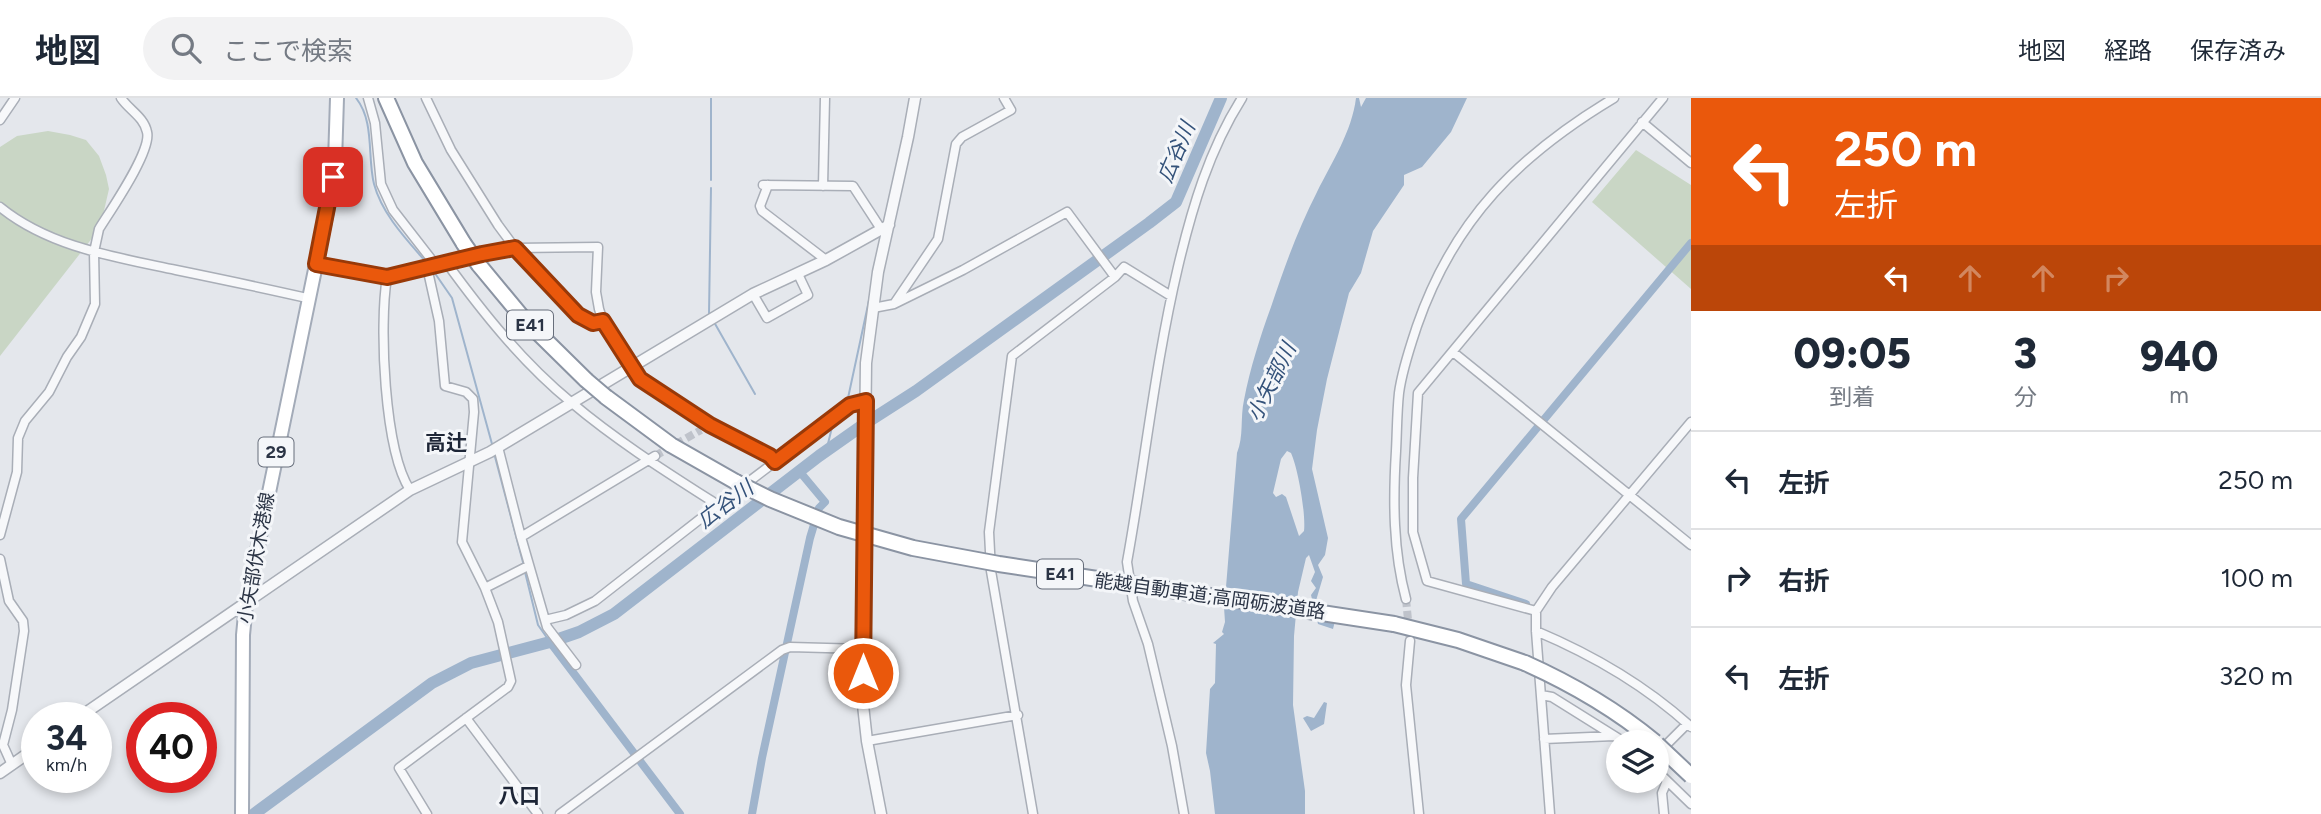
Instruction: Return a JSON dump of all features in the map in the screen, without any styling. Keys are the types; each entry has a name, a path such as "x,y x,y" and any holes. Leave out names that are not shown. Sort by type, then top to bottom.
{"highway":[{"name":"能越自動車道;高岡砺波道路","path":"386,98 421,174 464,244 541,337 606,397 671,445 736,482 803,514 924,551 1394,625 1458,640 1525,663 1566,682 1610,708 1639,730"},
{"name":"能越自動車道;高岡砺波道路","path":"1669,755 1691,776"}],"main road":[{"name":"小矢部伏木港線","path":"242,812 243,635 246,604 335,162 337,98"}],"street":[{"path":"0,120 15,98"},
{"path":"0,535 17,472 18,438 26,421 49,392 81,337 95,304 94,252 99,229 142,158 147,144 148,133 142,121 121,98"},
{"path":"368,98 375,123 381,184 393,211 431,266 445,386 466,392 473,399 462,542 498,622 511,681 508,687 399,768 427,814"},
{"path":"426,98 451,150 515,248 578,315 593,323 603,321"},
{"path":"823,186 825,98"},
{"path":"881,814 867,741 862,696 866,363 885,227 915,98"},
{"path":"894,304 938,239 956,144 962,137 1011,110 1004,98"},
{"path":"1184,814 1172,746 1148,644 1133,601 1127,562 1171,296 1191,213 1214,149 1242,98"},
{"path":"1405,599 1398,569 1394,486 1399,391 1422,311 1453,247 1504,179 1569,125 1614,98"},
{"path":"1536,611 1427,581 1413,531 1418,393 1663,98"},
{"path":"1642,122 1691,163"},
{"path":"826,260 762,211 760,206 765,185 853,186 885,227"},
{"path":"0,207 18,221 47,236 94,252 307,298"},
{"path":"873,307 894,304 963,270 1067,212 1115,277"},
{"path":"102,702 410,490 470,463 753,295 826,260 885,227"},
{"path":"316,264 387,277 515,248 598,247 596,292 603,321 640,379 710,425 770,456 775,462"},
{"path":"446,262 481,310 537,372 571,403 718,505"},
{"path":"1033,814 991,571 989,532 1012,356 1125,267 1171,296"},
{"path":"753,295 767,318 808,295 798,274"},
{"path":"387,277 383,328 390,423 404,482 410,490"},
{"path":"1453,352 1691,545"},
{"path":"545,620 566,615 595,601 850,405 866,405"},
{"path":"1549,814 1536,611 1552,587 1691,422"},
{"path":"701,430 710,425"},
{"path":"494,449 521,537 524,568 545,620 576,664"},
{"path":"521,537 652,458"},
{"path":"0,559 9,601 23,621 24,631 12,710 3,745 12,765"},
{"path":"485,588 524,568"},
{"path":"1536,631 1591,656 1637,684 1689,726 1669,744"},
{"path":"1410,640 1406,685 1419,814"},
{"path":"560,814 782,650 790,647 863,649"},
{"path":"1541,695 1552,697 1606,730"},
{"path":"867,741 1018,715"},
{"path":"466,718 538,814"},
{"path":"1544,739 1606,736"},
{"path":"0,773 21,759"},
{"path":"1669,783 1691,804"},
{"path":"1662,793 1664,814"}],"green space":[{"path":"48,131 86,140 99,156 109,189 100,228 0,356 0,147 17,136"},
{"path":"1636,150 1691,185 1691,289 1592,202"}],"water":[{"name":"小矢部川","path":"1356,98 1359,98 1361,107 1366,98 1467,98 1451,132 1422,167 1404,175 1404,185 1373,231 1361,273 1349,293 1327,379 1312,469 1328,538 1325,555 1318,565 1323,577 1315,604 1321,621 1326,622 1337,613 1333,629 1318,624 1311,595 1316,588 1311,581 1315,572 1309,555 1298,592 1294,636 1293,705 1305,791 1305,814 1215,814 1206,753 1210,689 1215,683 1216,644 1213,643 1224,634 1223,592 1226,587 1244,400 1259,341 1286,263 1310,206 1346,134","holes":["1287,451 1291,453 1299,480 1304,514 1304,531 1299,536 1286,497 1282,494 1276,497 1273,493 1281,459"]},
{"path":"1324,702 1327,703 1324,724 1311,731 1303,718 1314,718"}],"waterway":[{"path":"356,98 366,118 372,173 378,195 396,226 426,262"},
{"path":"711,98 711,180"},
{"name":"広谷川","path":"254,814 432,683 471,663 550,642 579,632 614,614 819,456 916,391 1149,223 1176,202 1221,98"},
{"path":"709,314 711,188"},
{"path":"1526,604 1466,584 1461,519 1691,243"},
{"path":"432,269 452,298 492,444"},
{"path":"848,398 871,291"},
{"path":"714,322 755,394"},
{"path":"826,452 833,423"},
{"path":"494,453 524,566"},
{"path":"752,814 810,538 819,508 825,502 800,472"},
{"path":"525,572 538,625 550,642"},
{"path":"550,642 680,814"}],"tunnel":[{"path":"655,456 701,430"},
{"path":"1406,599 1410,641"}],"district":[{"name":"高辻","path":"446,442"},
{"name":"八口","path":"519,795"}],"route":[{"path":"333,177 316,264 387,277 515,248 578,315 593,323 603,321 640,379 710,425 770,456 775,462 850,405 866,401 863,673"}]}
